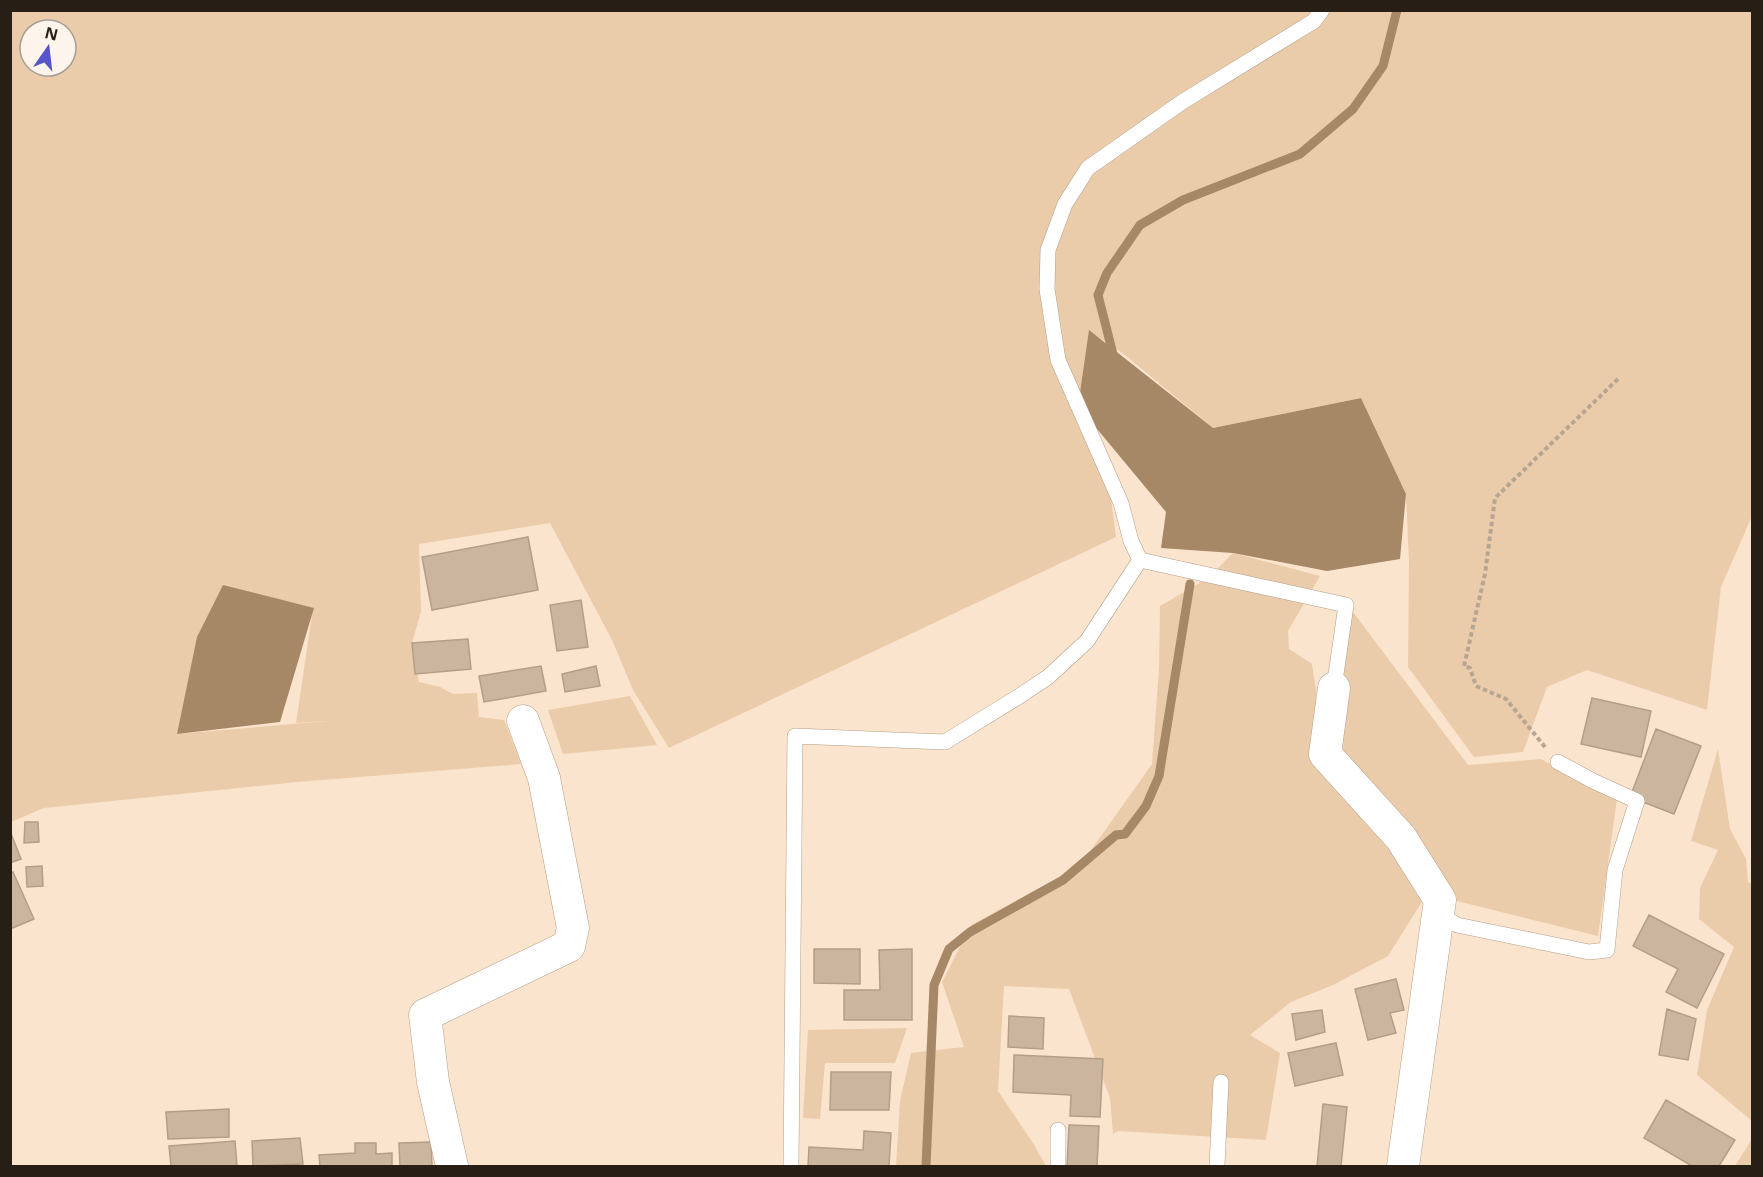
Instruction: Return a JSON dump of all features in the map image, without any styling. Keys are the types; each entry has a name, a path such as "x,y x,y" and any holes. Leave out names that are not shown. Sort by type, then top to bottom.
{"street":[{"path":"1334,688 1325,754 1401,838 1440,900 1403,1167"},
{"path":"452,1167 433,1082 425,1015 569,946 573,928 544,778 523,721"}],"lane":[{"path":"1140,560 1131,541 1121,503 1058,360 1047,289 1048,250 1065,204 1088,168 1182,102 1314,21 1322,10"},
{"path":"1140,560 1346,605 1334,688"},
{"path":"791,1167 795,736 945,742 1040,682 1087,641 1140,560"},
{"path":"1438,913 1457,925 1589,952 1607,950 1615,870 1637,801 1593,782 1558,762"},
{"path":"1217,1167 1221,1082"},
{"path":"1058,1130 1058,1167"}],"path":[{"path":"1558,762 1506,699 1476,686 1470,668 1464,666 1485,574 1495,498 1620,377"}],"shaded area":[{"path":"11,11 1752,11 1752,516 1721,587 1707,710 1587,670 1547,687 1523,752 1474,757 1408,667 1409,562 1406,494 1361,398 1213,428 1125,355 1089,331 1078,406 1111,499 1116,537 669,748 633,690 612,640 550,523 419,544 421,612 412,643 419,682 440,687 453,694 477,693 479,717 504,720 521,764 297,782 44,808 11,822","holes":["223,586 313,608 296,723 327,721 177,734"]},
{"path":"1089,330 1213,428 1361,398 1406,494 1400,559 1327,571 1233,553 1161,548 1166,512 1078,406"},
{"path":"1233,553 1320,576 1288,631 1289,649 1312,664 1325,751 1350,608 1468,765 1541,759 1617,799 1598,936 1457,901 1421,867 1428,892 1388,956 1333,985 1291,1002 1250,1035 1280,1053 1266,1140 1118,1131 1113,1134 1110,1098 1069,989 1004,986 998,1091 1046,1166 896,1166 900,1101 911,1053 964,1047 942,982 971,925 1079,867 1152,764 1159,668 1160,606 1208,578"},
{"path":"223,585 314,608 280,722 177,734 197,637"},
{"path":"630,696 657,745 563,754 548,710"},
{"path":"1718,749 1730,829 1746,859 1748,882 1752,884 1752,1121 1697,1075 1707,1010 1734,947 1699,919 1700,888 1718,850 1691,841"},
{"path":"907,1028 895,1063 825,1063 820,1119 803,1118 808,1030"},
{"path":"1752,1139 1752,1166 1735,1166"}],"building":[{"path":"528,537 538,590 432,610 422,557"},
{"path":"581,600 588,647 557,651 550,605"},
{"path":"468,639 471,669 415,674 412,643"},
{"path":"541,666 546,691 484,702 479,676"},
{"path":"596,666 600,686 565,692 562,674"},
{"path":"1592,698 1651,711 1641,757 1581,744"},
{"path":"1656,729 1701,746 1674,814 1630,797"},
{"path":"25,822 38,822 39,842 24,843"},
{"path":"10,831 21,859 10,863"},
{"path":"42,866 43,886 27,887 26,867"},
{"path":"13,872 34,919 10,929 10,873"},
{"path":"1649,915 1724,954 1697,1008 1666,992 1678,969 1633,946"},
{"path":"814,949 860,949 860,984 814,983"},
{"path":"912,949 912,1020 844,1020 844,990 880,990 879,950"},
{"path":"1396,979 1404,1010 1390,1013 1396,1033 1368,1040 1355,989"},
{"path":"1667,1009 1696,1019 1688,1060 1659,1055"},
{"path":"1322,1010 1325,1032 1296,1040 1292,1014"},
{"path":"1009,1016 1044,1018 1043,1049 1008,1047"},
{"path":"1336,1043 1343,1075 1295,1086 1288,1053"},
{"path":"1014,1055 1103,1059 1100,1117 1070,1116 1071,1095 1013,1092"},
{"path":"831,1072 891,1072 889,1110 830,1110"},
{"path":"1666,1100 1735,1140 1719,1166 1692,1166 1644,1138"},
{"path":"1323,1104 1347,1107 1341,1166 1317,1166"},
{"path":"229,1109 229,1137 168,1139 166,1112"},
{"path":"1069,1125 1099,1126 1097,1166 1067,1166"},
{"path":"864,1131 891,1133 889,1166 808,1166 809,1147 863,1150"},
{"path":"300,1138 303,1164 253,1166 252,1141"},
{"path":"235,1141 237,1166 171,1166 169,1146"},
{"path":"431,1142 432,1166 400,1166 399,1143"},
{"path":"355,1143 376,1143 376,1154 392,1153 392,1166 320,1166 319,1155 355,1153"}],"waterway":[{"path":"1114,358 1098,295 1107,273 1140,225 1183,200 1300,154 1353,109 1383,66 1397,10"},
{"path":"926,1166 934,985 949,949 970,932 1063,880 1116,835 1125,834 1146,806 1159,776 1190,584"}]}
